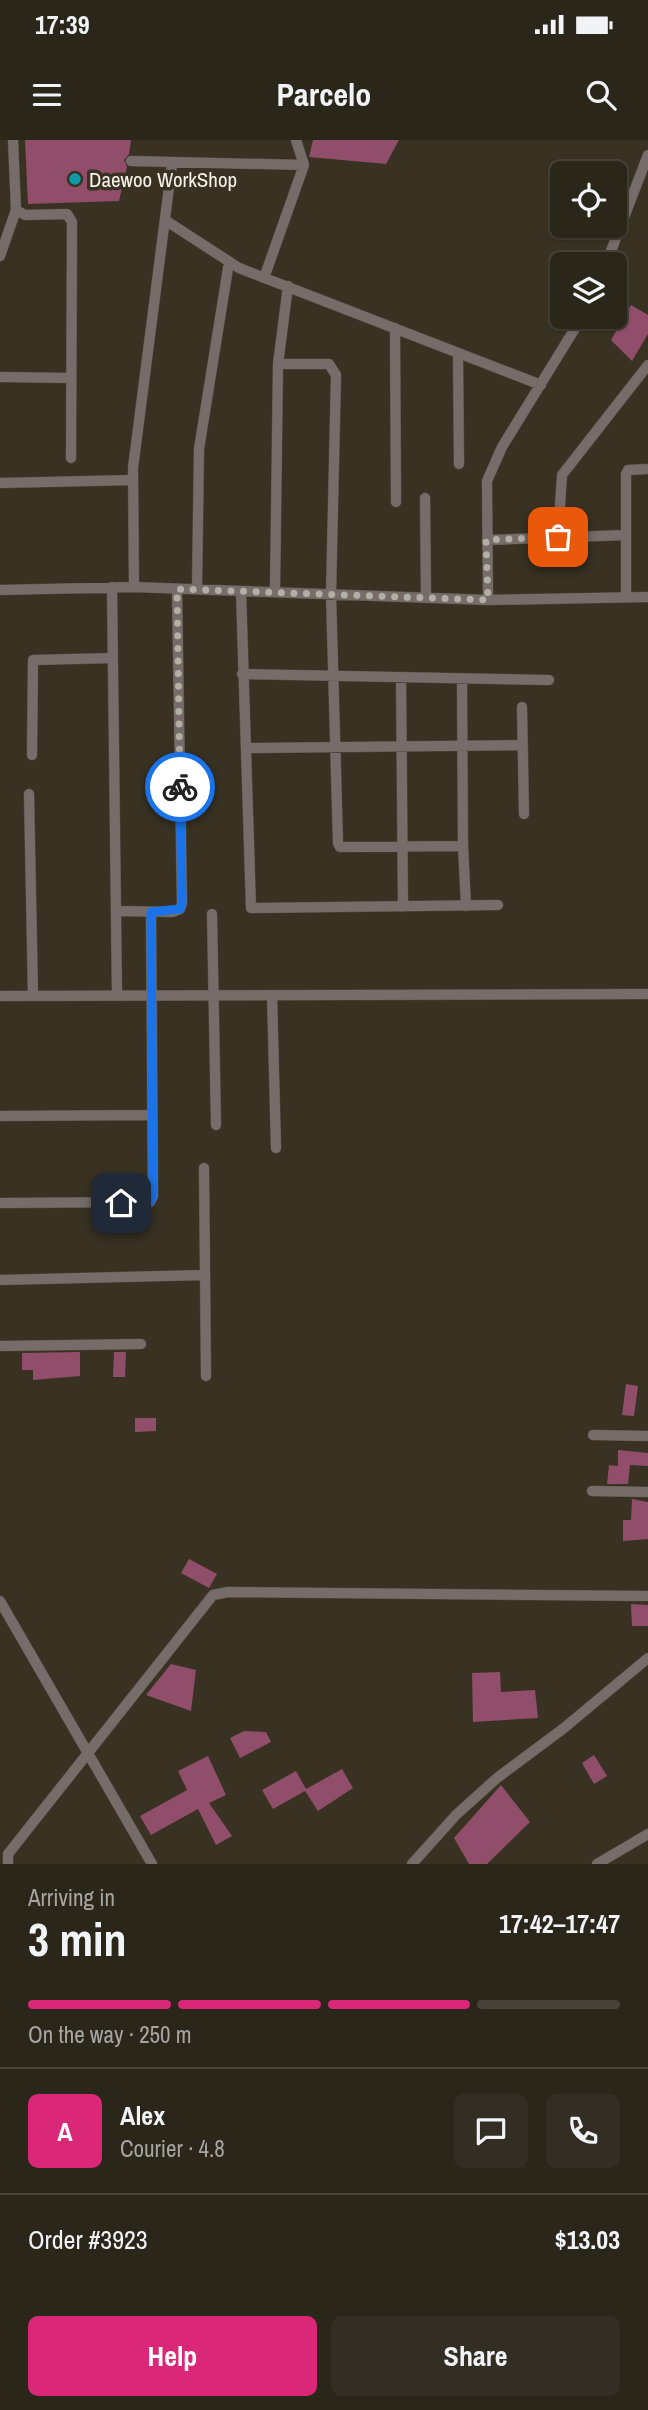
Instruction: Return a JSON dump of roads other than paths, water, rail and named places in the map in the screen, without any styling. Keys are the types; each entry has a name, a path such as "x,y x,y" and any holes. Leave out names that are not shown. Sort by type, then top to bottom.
{"street":[{"path":"0,256 16,210 13,140"},
{"path":"264,278 304,165 296,140"},
{"path":"611,252 648,155"},
{"path":"131,161 304,165"},
{"path":"134,587 133,480 172,163"},
{"path":"16,210 25,215 67,214 71,218 71,458"},
{"path":"165,220 229,262 264,278 541,385"},
{"path":"197,589 199,449 229,262"},
{"path":"275,592 278,364 288,286"},
{"path":"395,328 396,502"},
{"path":"488,600 487,481 502,447 575,329"},
{"path":"458,353 459,464"},
{"path":"278,364 330,365 336,375 331,594 340,847 463,846"},
{"path":"558,537 562,475 648,365"},
{"path":"0,377 71,378"},
{"path":"626,597 626,474 628,470 647,467"},
{"path":"0,483 133,480"},
{"path":"425,498 426,598"},
{"path":"486,540 626,535"},
{"path":"112,587 117,996"},
{"path":"0,590 134,587 488,600 648,597"},
{"path":"116,911 173,912 180,909 182,903 177,589"},
{"path":"241,591 251,908 498,905"},
{"path":"32,755 33,660 113,658"},
{"path":"242,674 548,680"},
{"path":"401,677 403,907"},
{"path":"462,679 466,906"},
{"path":"523,707 524,814"},
{"path":"246,748 523,746"},
{"path":"29,794 33,996"},
{"path":"0,1203 150,1202 153,1196 151,912"},
{"path":"212,914 216,1125"},
{"path":"0,996 648,994"},
{"path":"272,995 276,1148"},
{"path":"0,1116 152,1115"},
{"path":"204,1168 206,1376"},
{"path":"0,1280 205,1275"},
{"path":"0,1346 141,1344"},
{"path":"593,1435 648,1436"},
{"path":"592,1491 648,1492"},
{"path":"8,1864 8,1854 213,1595 228,1592 648,1596"},
{"path":"0,1601 152,1864"},
{"path":"412,1864 456,1815 496,1778 565,1728 648,1658"},
{"path":"597,1864 648,1834"}],"place":[{"name":"Daewoo WorkShop","path":"75,179"}]}
